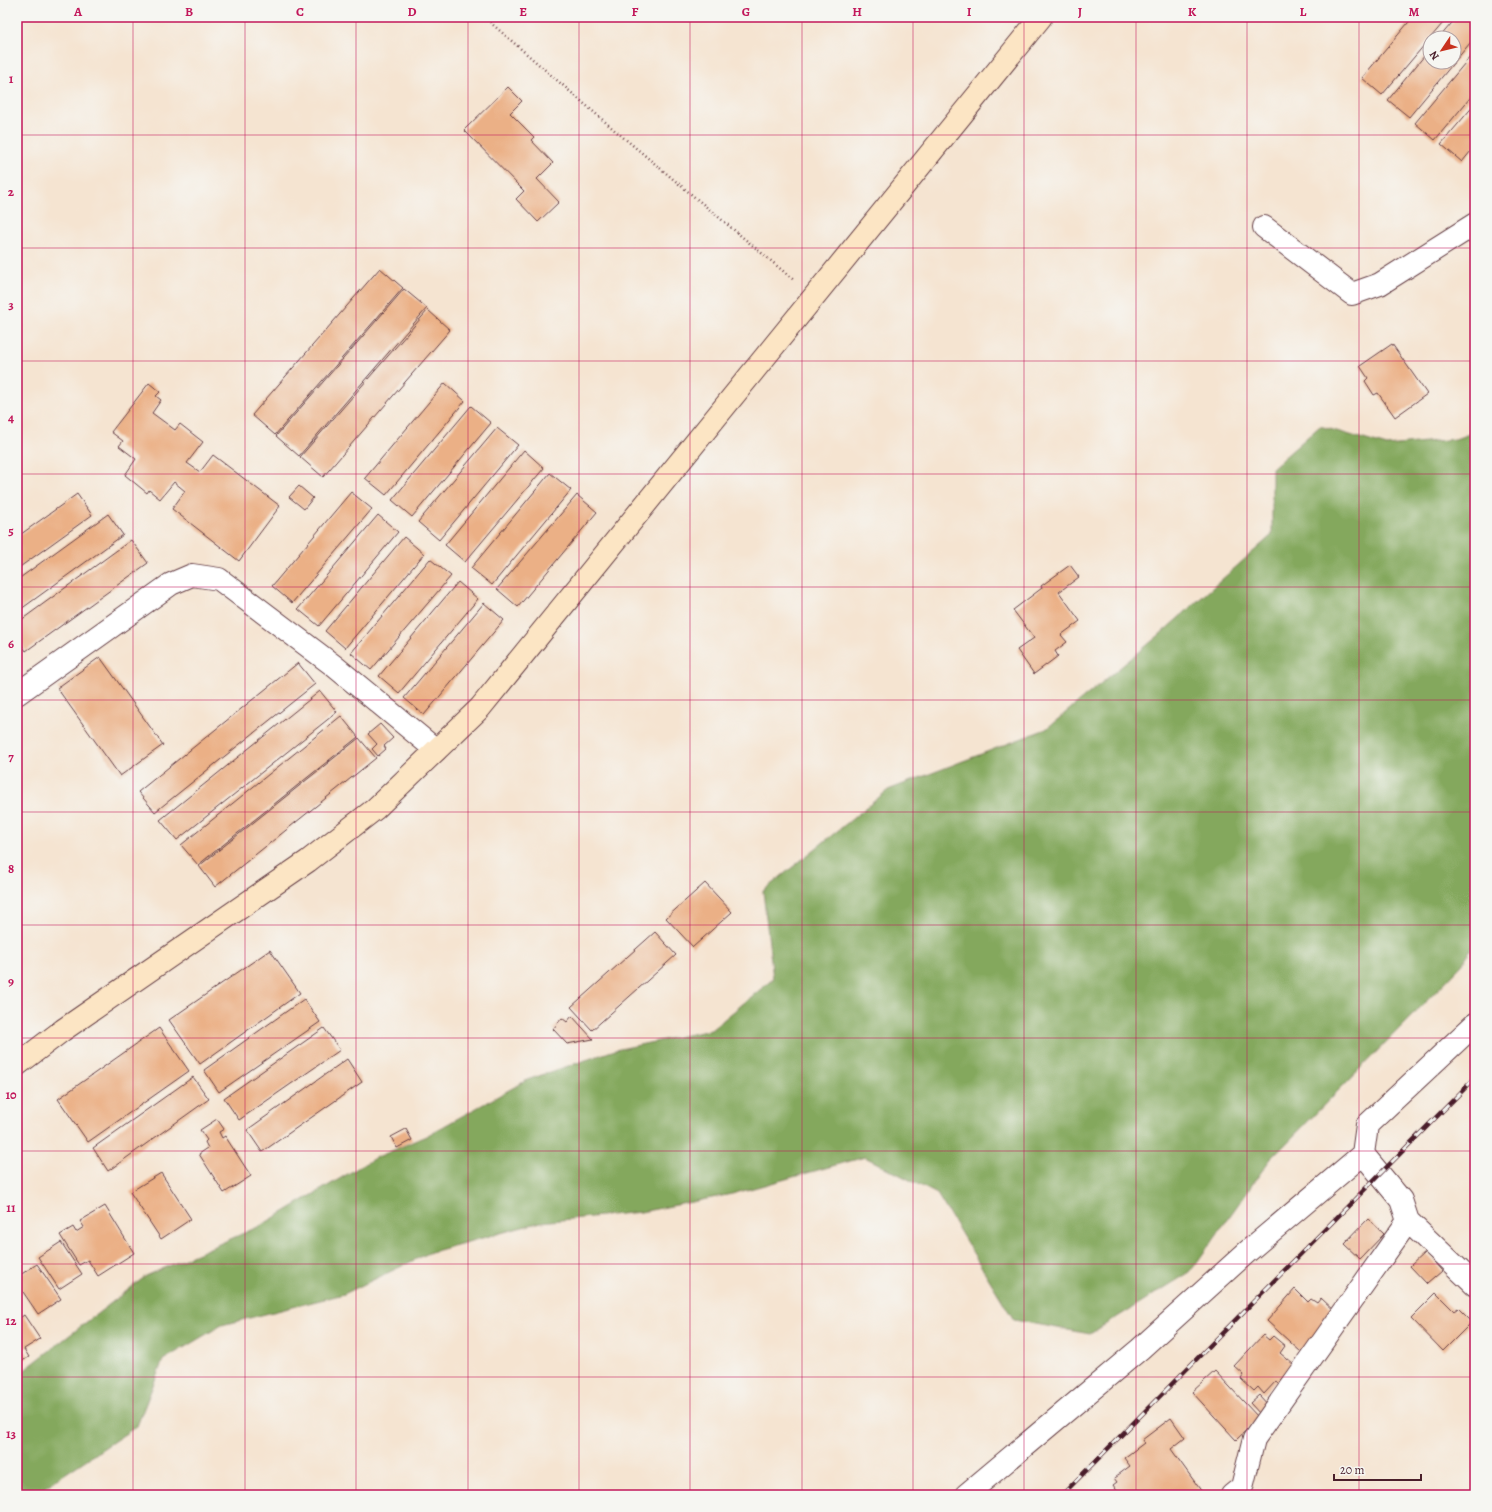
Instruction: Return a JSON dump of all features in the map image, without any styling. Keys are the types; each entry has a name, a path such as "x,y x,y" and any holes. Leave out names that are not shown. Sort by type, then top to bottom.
{"street":[{"path":"17,1065 69,1025 308,861 375,809 480,708 1041,17"},
{"path":"1264,227 1352,294 1380,284 1475,224"},
{"path":"17,694 171,584 192,575 219,579 333,665 436,750"},
{"path":"966,1495 1140,1349 1247,1252 1363,1154 1367,1125 1475,1024"},
{"path":"1363,1154 1401,1200 1408,1221 1475,1285"},
{"path":"1232,1495 1242,1487 1254,1439 1408,1221"}],"path":[{"path":"484,17 618,133 813,297"}],"green space":[{"path":"1320,426 1387,446 1455,439 1475,432 1475,941 1462,965 1269,1161 1190,1272 1090,1334 1014,1320 937,1194 865,1157 732,1194 641,1212 541,1222 431,1252 344,1294 222,1325 163,1360 137,1426 33,1495 17,1495 17,1374 22,1372 146,1276 260,1226 373,1159 426,1136 527,1080 615,1050 711,1030 773,979 763,891 888,790 1046,729 1158,636 1272,535 1272,468"}],"building":[{"path":"1413,17 1448,17 1437,30 1422,30 1422,48 1382,95 1362,78"},
{"path":"1457,17 1475,17 1475,37 1462,53 1462,30 1446,30"},
{"path":"1475,51 1475,92 1435,140 1415,123 1459,70 1462,70 1462,67"},
{"path":"1422,59 1422,70 1448,70 1409,117 1388,100"},
{"path":"508,87 522,101 510,113 534,137 531,140 553,163 537,179 559,202 538,222 516,199 524,191 464,130"},
{"path":"1475,104 1475,146 1462,162 1441,144"},
{"path":"380,268 403,288 275,435 252,415"},
{"path":"404,289 427,308 299,456 276,436"},
{"path":"428,310 450,330 323,477 300,457"},
{"path":"1392,344 1427,394 1395,417 1378,393 1374,395 1365,381 1368,378 1360,366"},
{"path":"149,383 160,392 156,396 161,400 152,413 175,430 180,424 203,442 187,463 200,472 213,455 280,506 239,561 172,509 185,491 174,482 160,499 149,490 147,493 125,475 136,459 119,446 123,441 111,432"},
{"path":"445,383 465,401 386,495 365,478"},
{"path":"471,406 491,423 412,517 392,500"},
{"path":"497,428 518,445 439,540 418,522"},
{"path":"524,450 544,468 465,562 445,545"},
{"path":"550,473 571,490 492,585 471,568"},
{"path":"299,486 313,498 304,509 289,497"},
{"path":"351,492 372,509 292,603 272,586"},
{"path":"77,494 92,515 17,569 17,537"},
{"path":"577,495 597,512 518,607 497,589"},
{"path":"108,514 123,535 17,612 17,580"},
{"path":"378,515 398,532 319,626 298,609"},
{"path":"404,537 424,554 345,648 325,631"},
{"path":"131,540 148,563 26,651 17,638 17,623"},
{"path":"430,559 451,576 371,670 351,653"},
{"path":"1070,565 1079,577 1059,592 1080,621 1061,635 1067,642 1055,651 1058,656 1034,674 1017,650 1034,638 1013,610 1042,588 1041,586"},
{"path":"458,582 478,599 399,693 379,676"},
{"path":"484,603 504,620 424,715 404,698"},
{"path":"100,657 163,745 120,776 57,688"},
{"path":"298,663 315,684 155,812 138,792"},
{"path":"320,691 337,712 177,840 160,820"},
{"path":"341,716 358,737 198,865 181,845"},
{"path":"380,724 393,738 384,746 386,749 378,756 372,749 377,744 368,734"},
{"path":"359,738 376,758 215,887 199,866"},
{"path":"705,883 732,912 693,947 666,918"},
{"path":"655,932 676,955 592,1030 571,1007"},
{"path":"270,950 300,993 200,1064 169,1020"},
{"path":"304,999 320,1022 219,1092 204,1070"},
{"path":"572,1016 593,1039 567,1044 553,1029 562,1018 567,1022"},
{"path":"159,1028 189,1071 88,1142 58,1099"},
{"path":"324,1028 340,1050 239,1120 224,1098"},
{"path":"347,1059 362,1082 262,1152 247,1130"},
{"path":"193,1077 209,1099 108,1171 93,1148"},
{"path":"217,1119 224,1129 219,1132 222,1138 225,1136 251,1176 224,1193 199,1154 208,1148 205,1142 207,1140 200,1130"},
{"path":"406,1129 412,1140 397,1148 391,1137"},
{"path":"161,1173 191,1219 161,1239 130,1192"},
{"path":"105,1206 134,1253 98,1276 88,1260 79,1265 60,1235 73,1227 76,1232 84,1227 80,1221"},
{"path":"1368,1219 1384,1234 1360,1259 1344,1244"},
{"path":"61,1242 82,1274 59,1289 38,1257"},
{"path":"1425,1252 1442,1271 1427,1284 1410,1266"},
{"path":"37,1264 61,1299 38,1314 17,1283 17,1277"},
{"path":"1295,1289 1308,1302 1311,1299 1317,1303 1321,1298 1337,1313 1301,1352 1267,1321"},
{"path":"1436,1293 1454,1311 1458,1308 1472,1322 1443,1351 1411,1318"},
{"path":"24,1315 40,1339 24,1349 29,1357 17,1364 17,1320"},
{"path":"1263,1335 1269,1340 1273,1336 1285,1346 1280,1353 1294,1365 1278,1384 1276,1381 1264,1394 1258,1387 1254,1391 1241,1379 1244,1375 1234,1366"},
{"path":"1215,1371 1259,1418 1236,1440 1192,1392"},
{"path":"1259,1395 1270,1407 1261,1415 1250,1403"},
{"path":"1171,1418 1185,1438 1171,1449 1202,1492 1197,1495 1120,1495 1113,1485 1117,1482 1114,1478 1130,1466 1124,1458 1144,1443 1142,1440"}],"railway":[{"path":"1062,1495 1475,1078"}]}
